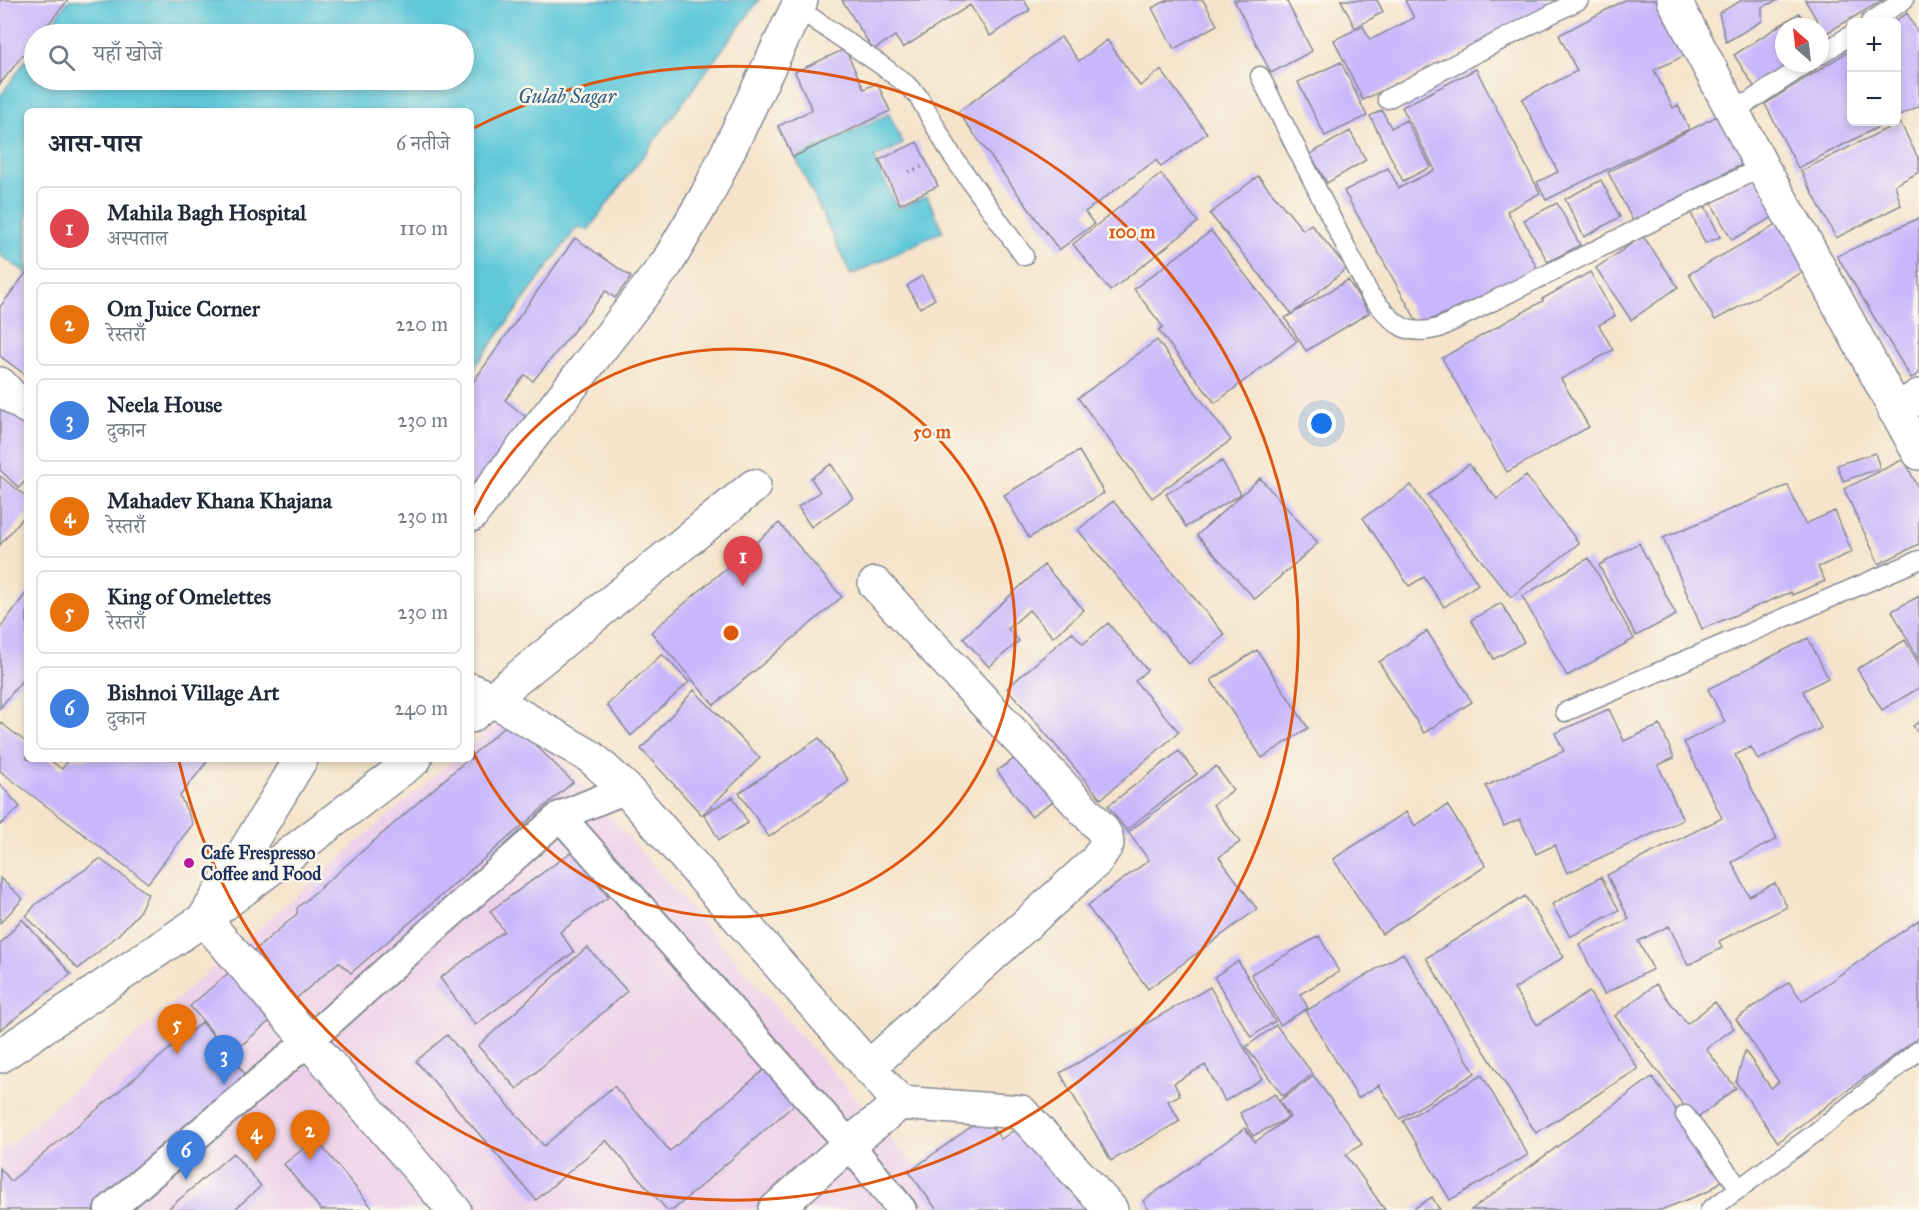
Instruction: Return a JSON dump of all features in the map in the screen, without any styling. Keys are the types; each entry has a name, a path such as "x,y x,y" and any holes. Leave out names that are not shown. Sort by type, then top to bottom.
{"street":[{"path":"1674,0 1762,167 1803,238 1907,403 1919,453"},
{"path":"474,511 667,263 707,195 798,3"},
{"path":"0,384 11,396 24,405"},
{"path":"754,486 478,702 591,757 626,789 900,1103"},
{"path":"868,1068 1096,861 1107,844 1101,828 875,584"},
{"path":"204,919 300,762"},
{"path":"0,1056 204,919 411,762"},
{"path":"109,1210 309,1040 560,816 626,789"},
{"path":"560,816 849,1144 902,1210"},
{"path":"204,919 454,1210"},
{"path":"775,1210 849,1144 900,1103 1022,1112 1111,1210"}],"lane":[{"path":"1387,99 1579,0"},
{"path":"1876,18 1904,0"},
{"path":"798,3 906,84 918,96 951,154 1024,256"},
{"path":"1829,49 1847,37"},
{"path":"1733,112 1794,72"},
{"path":"1260,76 1370,295 1390,318 1407,330 1421,333 1439,328 1762,167"},
{"path":"1565,712 1919,560"},
{"path":"1710,1210 1815,1133 1919,1050"},
{"path":"1685,1115 1740,1188"}],"shaded area":[{"path":"515,707 953,1210 0,1210 0,1153 451,762 474,762 474,741"}],"water":[{"name":"Gulab Sagar","path":"69,0 759,0 588,230 577,227 474,368 474,108 24,108 24,271 0,255 0,97 24,62 24,90 474,90 474,24 51,24"},
{"path":"889,114 903,144 874,158 898,209 927,196 943,231 851,275 796,158"}],"building":[{"path":"0,0 68,0 48,24 24,24 24,54 0,84"},
{"path":"842,0 1024,0 1030,10 990,36 970,5 903,48 895,36 873,50"},
{"path":"1168,0 1203,0 1217,25 1174,49 1152,8"},
{"path":"1234,0 1286,0 1312,51 1271,73"},
{"path":"1341,0 1377,0 1383,12 1355,28"},
{"path":"1405,0 1568,0 1363,100 1334,40 1363,26 1370,40 1414,18"},
{"path":"1625,0 1661,0 1688,54 1654,70 1673,108 1678,105 1689,129 1546,200 1537,182 1558,172 1522,99 1577,71 1559,35"},
{"path":"1742,0 1779,0 1762,7 1762,21 1726,42 1719,13"},
{"path":"1805,0 1883,0 1852,18 1847,18 1847,21 1829,32 1829,18 1816,18"},
{"path":"1799,13 1802,18 1791,18"},
{"path":"1907,13 1919,35 1919,106 1901,115 1901,18"},
{"path":"1775,29 1775,72 1779,72 1755,88 1734,55"},
{"path":"1061,37 1079,61 1107,40 1140,86 1161,70 1207,133 1161,167 1156,160 1085,212 1094,224 1059,250 958,112"},
{"path":"845,49 864,89 877,83 890,111 793,157 778,126 812,110 795,72"},
{"path":"1847,52 1847,126 1880,126 1798,168 1765,104 1816,72 1829,72 1829,64"},
{"path":"1341,62 1367,116 1325,136 1298,82"},
{"path":"1476,69 1540,193 1507,211 1538,270 1419,325 1344,191 1388,168 1399,188 1435,170 1402,107"},
{"path":"1382,110 1391,128 1406,120 1431,167 1403,181 1370,116"},
{"path":"1721,114 1745,163 1633,221 1608,172"},
{"path":"1901,124 1919,160 1919,172 1895,185 1901,205 1836,238 1801,171 1892,126 1901,126"},
{"path":"1350,131 1366,160 1327,183 1310,154"},
{"path":"917,142 938,186 900,204 879,160"},
{"path":"1161,174 1198,222 1110,291 1073,244"},
{"path":"1258,176 1303,230 1311,224 1347,268 1292,314 1210,214"},
{"path":"1756,177 1777,215 1732,240 1710,201"},
{"path":"1601,180 1620,217 1584,237 1565,199"},
{"path":"1557,203 1580,245 1548,262 1524,220"},
{"path":"1705,206 1720,237 1705,243 1691,213"},
{"path":"1919,218 1919,374 1911,378 1837,256"},
{"path":"1781,222 1808,269 1715,320 1689,274"},
{"path":"1211,231 1297,341 1215,403 1158,330 1163,327 1134,289"},
{"path":"1643,236 1678,287 1631,320 1596,268"},
{"path":"575,238 631,277 615,298 606,291 533,381 525,375 505,400 533,423 474,496 474,381"},
{"path":"1590,272 1615,316 1599,325 1613,350 1561,379 1589,427 1507,472 1442,358"},
{"path":"24,276 24,374 0,356 0,307"},
{"path":"922,276 935,299 920,308 907,286"},
{"path":"1348,280 1369,313 1306,351 1285,318"},
{"path":"1157,340 1231,440 1152,498 1078,398"},
{"path":"0,394 24,417 24,482 19,488 0,470"},
{"path":"1079,451 1104,493 1029,538 1004,495"},
{"path":"1875,453 1880,468 1843,481 1837,465"},
{"path":"1904,459 1919,490 1919,544 1879,564 1844,489"},
{"path":"1222,461 1241,494 1186,527 1166,494"},
{"path":"831,464 853,498 811,527 798,507 820,492 811,478"},
{"path":"1469,464 1497,499 1526,476 1579,543 1511,597 1428,495"},
{"path":"0,476 24,495 24,517 0,545"},
{"path":"1260,478 1318,543 1255,599 1197,535"},
{"path":"1411,485 1478,584 1444,607 1424,577 1409,586 1363,518"},
{"path":"1788,485 1805,524 1835,511 1852,552 1818,567 1825,581 1792,595 1791,592 1702,629 1663,538"},
{"path":"1113,501 1225,635 1189,664 1078,530"},
{"path":"779,523 842,597 714,705 651,632"},
{"path":"1639,543 1676,615 1636,636 1599,565"},
{"path":"1589,558 1634,639 1567,676 1522,596"},
{"path":"1044,565 1084,610 1053,637 1029,610 1008,629 1019,641 989,667 963,638"},
{"path":"24,596 24,678 0,708 0,628"},
{"path":"1919,596 1919,660 1892,611"},
{"path":"1501,603 1524,642 1494,659 1471,620"},
{"path":"1108,623 1147,670 1135,681 1179,732 1101,799 1007,688 1072,632 1083,644"},
{"path":"1427,631 1472,702 1424,733 1379,662"},
{"path":"1808,638 1828,678 1803,691 1821,728 1758,760 1751,747 1735,755 1777,839 1732,862 1749,896 1775,883 1787,907 1719,941 1722,948 1688,965 1669,926 1638,941 1653,969 1604,994 1579,944 1629,919 1607,875 1722,818 1684,742 1725,722 1708,689"},
{"path":"1905,640 1919,664 1919,688 1882,710 1857,669"},
{"path":"1257,650 1308,728 1262,758 1211,680"},
{"path":"662,654 689,682 631,736 607,705"},
{"path":"694,690 760,758 702,815 641,749"},
{"path":"1609,709 1624,741 1660,725 1674,758 1658,765 1683,820 1567,873 1555,845 1536,854 1520,819 1504,826 1486,786 1564,751 1555,733"},
{"path":"511,721 573,782 351,973 339,962 231,1054 190,1006 297,914 297,908 465,762 474,762 474,753"},
{"path":"0,722 24,741 24,762 52,762 62,769 67,762 207,762 180,796 193,824 148,883 0,771"},
{"path":"1919,722 1919,734 1913,726"},
{"path":"819,738 849,781 769,837 739,793"},
{"path":"1025,751 1063,795 1031,816 997,771"},
{"path":"1179,751 1197,774 1126,830 1108,806"},
{"path":"1216,766 1233,790 1213,805 1240,842 1219,857 1257,909 1148,989 1087,906 1149,860 1128,832"},
{"path":"0,784 20,807 0,825"},
{"path":"733,797 748,823 719,840 704,814"},
{"path":"1447,805 1486,866 1382,934 1333,859 1406,812 1415,826"},
{"path":"574,850 608,897 560,932 574,952 475,1025 440,978 504,931 490,911"},
{"path":"100,859 148,894 138,914 117,936 78,969 26,916 36,904"},
{"path":"1601,877 1619,910 1570,937 1552,904"},
{"path":"0,878 23,899 0,923"},
{"path":"1525,896 1564,957 1514,989 1537,1025 1589,992 1638,1069 1536,1133 1426,958"},
{"path":"22,919 71,974 0,1030 0,944"},
{"path":"1919,920 1919,1037 1778,1142 1736,1082 1745,1051 1771,1088 1779,1082 1736,1019 1789,982 1802,1001"},
{"path":"1319,936 1339,972 1300,994 1308,1008 1280,1025 1251,974"},
{"path":"587,947 627,991 517,1089 478,1046"},
{"path":"1403,953 1475,1073 1400,1119 1379,1085 1358,1098 1306,1011"},
{"path":"1238,961 1275,1021 1251,1037 1214,977"},
{"path":"1656,984 1687,1024 1715,1002 1734,1028 1706,1049 1736,1088 1695,1120 1615,1016"},
{"path":"1210,987 1262,1079 1225,1101 1205,1065 1174,1083 1180,1095 1168,1101 1180,1121 1111,1161 1060,1073"},
{"path":"202,1022 251,1081 96,1210 0,1210 0,1168 11,1181"},
{"path":"1276,1025 1313,1074 1283,1096 1246,1047"},
{"path":"447,1035 544,1146 614,1086 670,1151 765,1069 795,1104 673,1210 667,1210 606,1140 536,1200 416,1061"},
{"path":"1482,1075 1528,1155 1450,1200 1403,1121"},
{"path":"1314,1076 1362,1144 1346,1155 1385,1210 1149,1210 1143,1201 1245,1128 1255,1142 1290,1117 1279,1101"},
{"path":"1652,1077 1726,1177 1709,1191 1661,1210 1471,1210"},
{"path":"1275,1094 1288,1118 1253,1136 1240,1113"},
{"path":"984,1117 1001,1139 1023,1124 1090,1210 937,1210 909,1172"},
{"path":"316,1139 374,1210 321,1210 284,1164"},
{"path":"233,1153 261,1186 234,1210 167,1210"},
{"path":"1432,1197 1440,1210 1412,1210"}],"place":[{"name":"Mahila Bagh Hospital","path":"743,586"},
{"name":"Cafe Frespresso Coffee and Food","path":"189,863"},
{"name":"King of Omelettes","path":"177,1054"},
{"name":"Neela House","path":"224,1085"},
{"name":"Om Juice Corner","path":"310,1160"},
{"name":"Mahadev Khana Khajana","path":"256,1162"},
{"name":"Bishnoi Village Art","path":"186,1180"}]}
